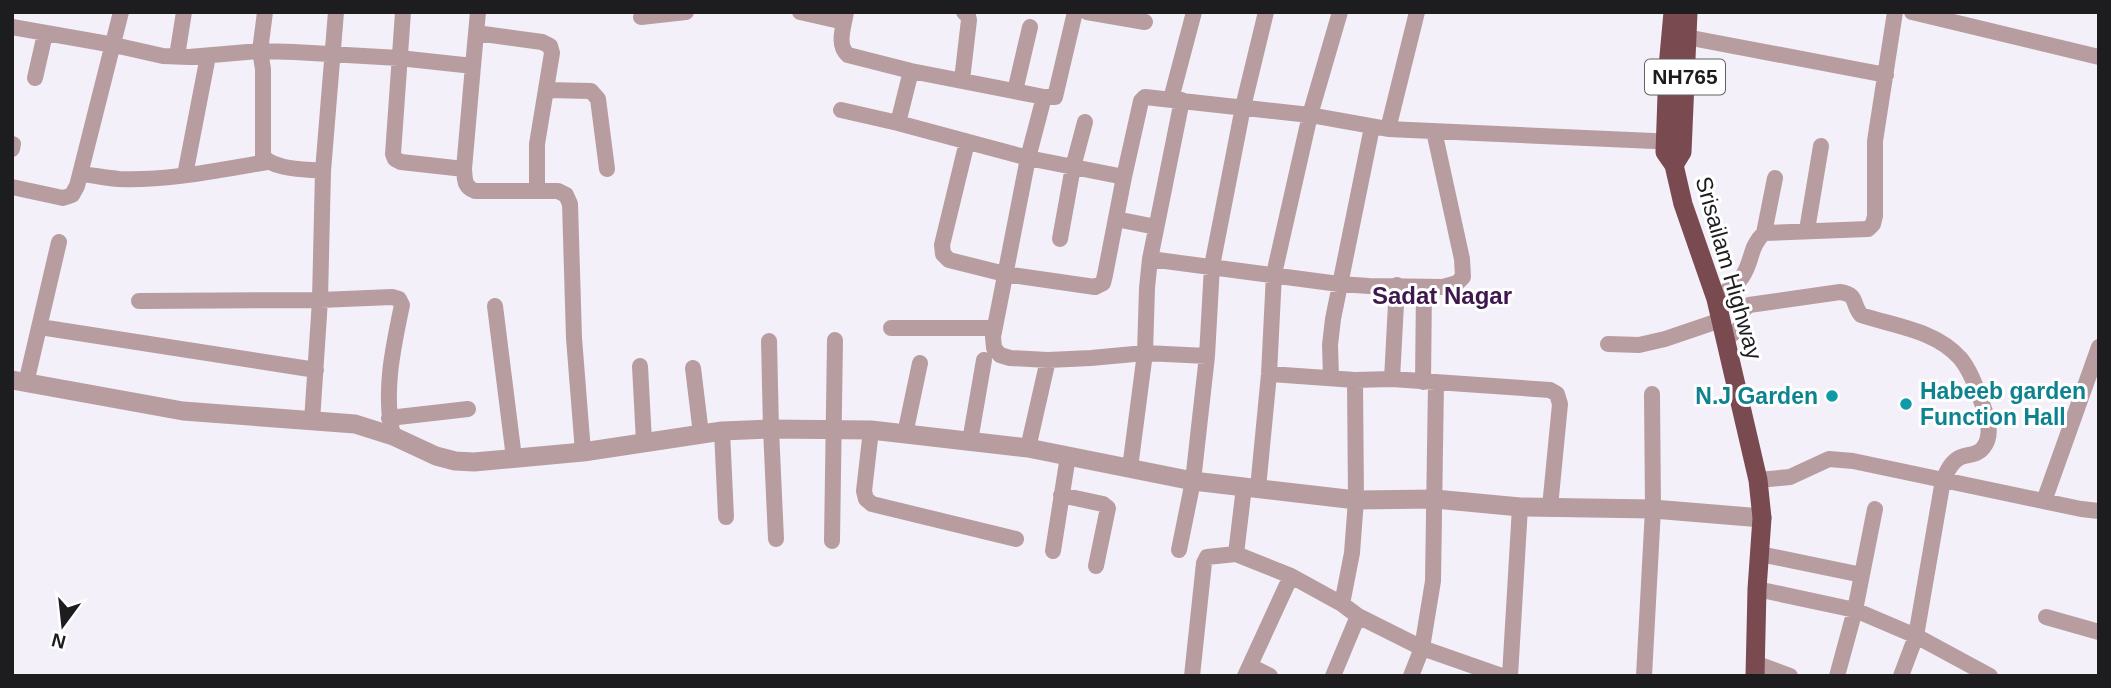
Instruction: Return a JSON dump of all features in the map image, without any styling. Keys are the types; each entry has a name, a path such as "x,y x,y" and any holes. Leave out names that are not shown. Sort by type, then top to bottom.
{"highway":[{"name":"Srisailam Highway","path":"1673,12 1668,67 1673,141 1682,152 1674,165 1683,204 1716,299 1758,480 1762,518 1755,669"},
{"name":"Srisailam Highway","path":"1673,141 1688,12"}],"street":[{"path":"12,187 63,198 72,195 77,187 121,12"},
{"path":"177,56 184,12"},
{"path":"265,12 260,51 263,69 262,147 267,162"},
{"path":"312,421 320,300 323,171 336,12"},
{"path":"403,12 393,154 401,162 464,169"},
{"path":"478,12 464,169 465,184 475,191 558,191 566,195 570,204 574,338 583,452"},
{"path":"640,17 687,12"},
{"path":"800,12 845,17 841,43 848,55 911,71 1044,97 1055,97 1075,12"},
{"path":"962,80 969,20 964,12"},
{"path":"1087,12 1145,22"},
{"path":"1129,468 1145,353 1150,259 1176,99 1194,12"},
{"path":"1179,550 1193,481 1207,356 1212,266 1243,107 1266,12"},
{"path":"1237,554 1269,374 1274,274 1310,115 1340,12"},
{"path":"1331,377 1330,345 1339,284 1380,128 1417,12"},
{"path":"1764,233 1868,229 1873,224 1875,141 1895,12"},
{"path":"1912,12 2099,57"},
{"path":"12,27 163,56 208,56 260,51 399,58 473,66"},
{"path":"1015,90 1030,27"},
{"path":"477,33 542,42 550,46 552,53 537,144 537,191"},
{"path":"36,78 45,34"},
{"path":"1686,37 1886,75"},
{"path":"185,175 208,56"},
{"path":"898,123 911,71"},
{"path":"546,90 591,91 595,94 598,99 607,169"},
{"path":"1044,97 1028,158 995,328 994,348 1000,355 1010,358 1048,360 1145,353 1207,356"},
{"path":"967,142 942,245 943,254 949,260 1005,274 1095,287 1103,283 1141,101 1145,97 1310,115 1380,128 1673,141"},
{"path":"841,110 1028,158 1124,177"},
{"path":"1060,239 1073,167 1085,122"},
{"path":"1150,259 1339,284 1443,287 1457,284 1464,269 1434,131"},
{"path":"1807,230 1821,146"},
{"path":"80,174 118,179 185,175 267,162 323,171"},
{"path":"1716,299 1741,279 1751,259 1755,242 1764,233 1775,178"},
{"path":"1116,219 1156,227"},
{"path":"59,242 40,327 19,382 183,411 391,427 468,409"},
{"path":"1392,379 1396,285"},
{"path":"1411,676 1422,648 1433,581 1436,499 1424,287"},
{"path":"1608,344 1639,345 1741,328 1742,311 1749,305 1840,292 1854,297 1861,315 1919,331 1942,343 1959,358 1971,375 1988,420 1988,438 1983,449 1959,458 1949,467 1943,480 1916,636 1901,676"},
{"path":"139,301 399,299 402,305 391,365 391,427"},
{"path":"495,306 513,458"},
{"path":"40,327 316,370"},
{"path":"891,328 995,328"},
{"path":"832,541 835,340"},
{"path":"769,341 776,539"},
{"path":"2044,500 2099,347"},
{"path":"970,442 984,360"},
{"path":"1028,448 1048,360"},
{"path":"905,434 920,363"},
{"path":"640,366 644,442"},
{"path":"692,368 701,434"},
{"path":"1269,374 1542,389 1558,394 1560,404 1550,507"},
{"path":"1342,604 1352,553 1356,500 1354,380"},
{"path":"1644,676 1653,509 1652,394"},
{"path":"391,427 436,456 455,461 583,452 722,431 871,430 1028,448 1193,481 1356,500 1436,499 1520,507 1653,509 1762,518"},
{"path":"871,430 863,491 872,504 1016,540"},
{"path":"722,431 726,517"},
{"path":"1053,551 1068,456"},
{"path":"1758,480 1790,477 1829,459 1853,461 2099,511"},
{"path":"1061,495 1103,504 1108,508 1096,566"},
{"path":"1192,676 1204,563 1207,557 1237,554 1292,576 1358,615 1422,648 1501,675 1520,507"},
{"path":"1836,676 1855,610 1875,509"},
{"path":"1760,554 1862,575"},
{"path":"1270,676 1248,671 1292,576"},
{"path":"1757,589 1855,610 1916,636 1985,675"},
{"path":"1333,676 1358,615"},
{"path":"2046,617 2099,632"},
{"path":"1755,669 1790,676"}],"place":[{"name":"N.J Garden","path":"1832,396"},
{"name":"Habeeb garden Function Hall","path":"1906,404"}],"district":[{"name":"Sadat Nagar","path":"1442,296"}]}
